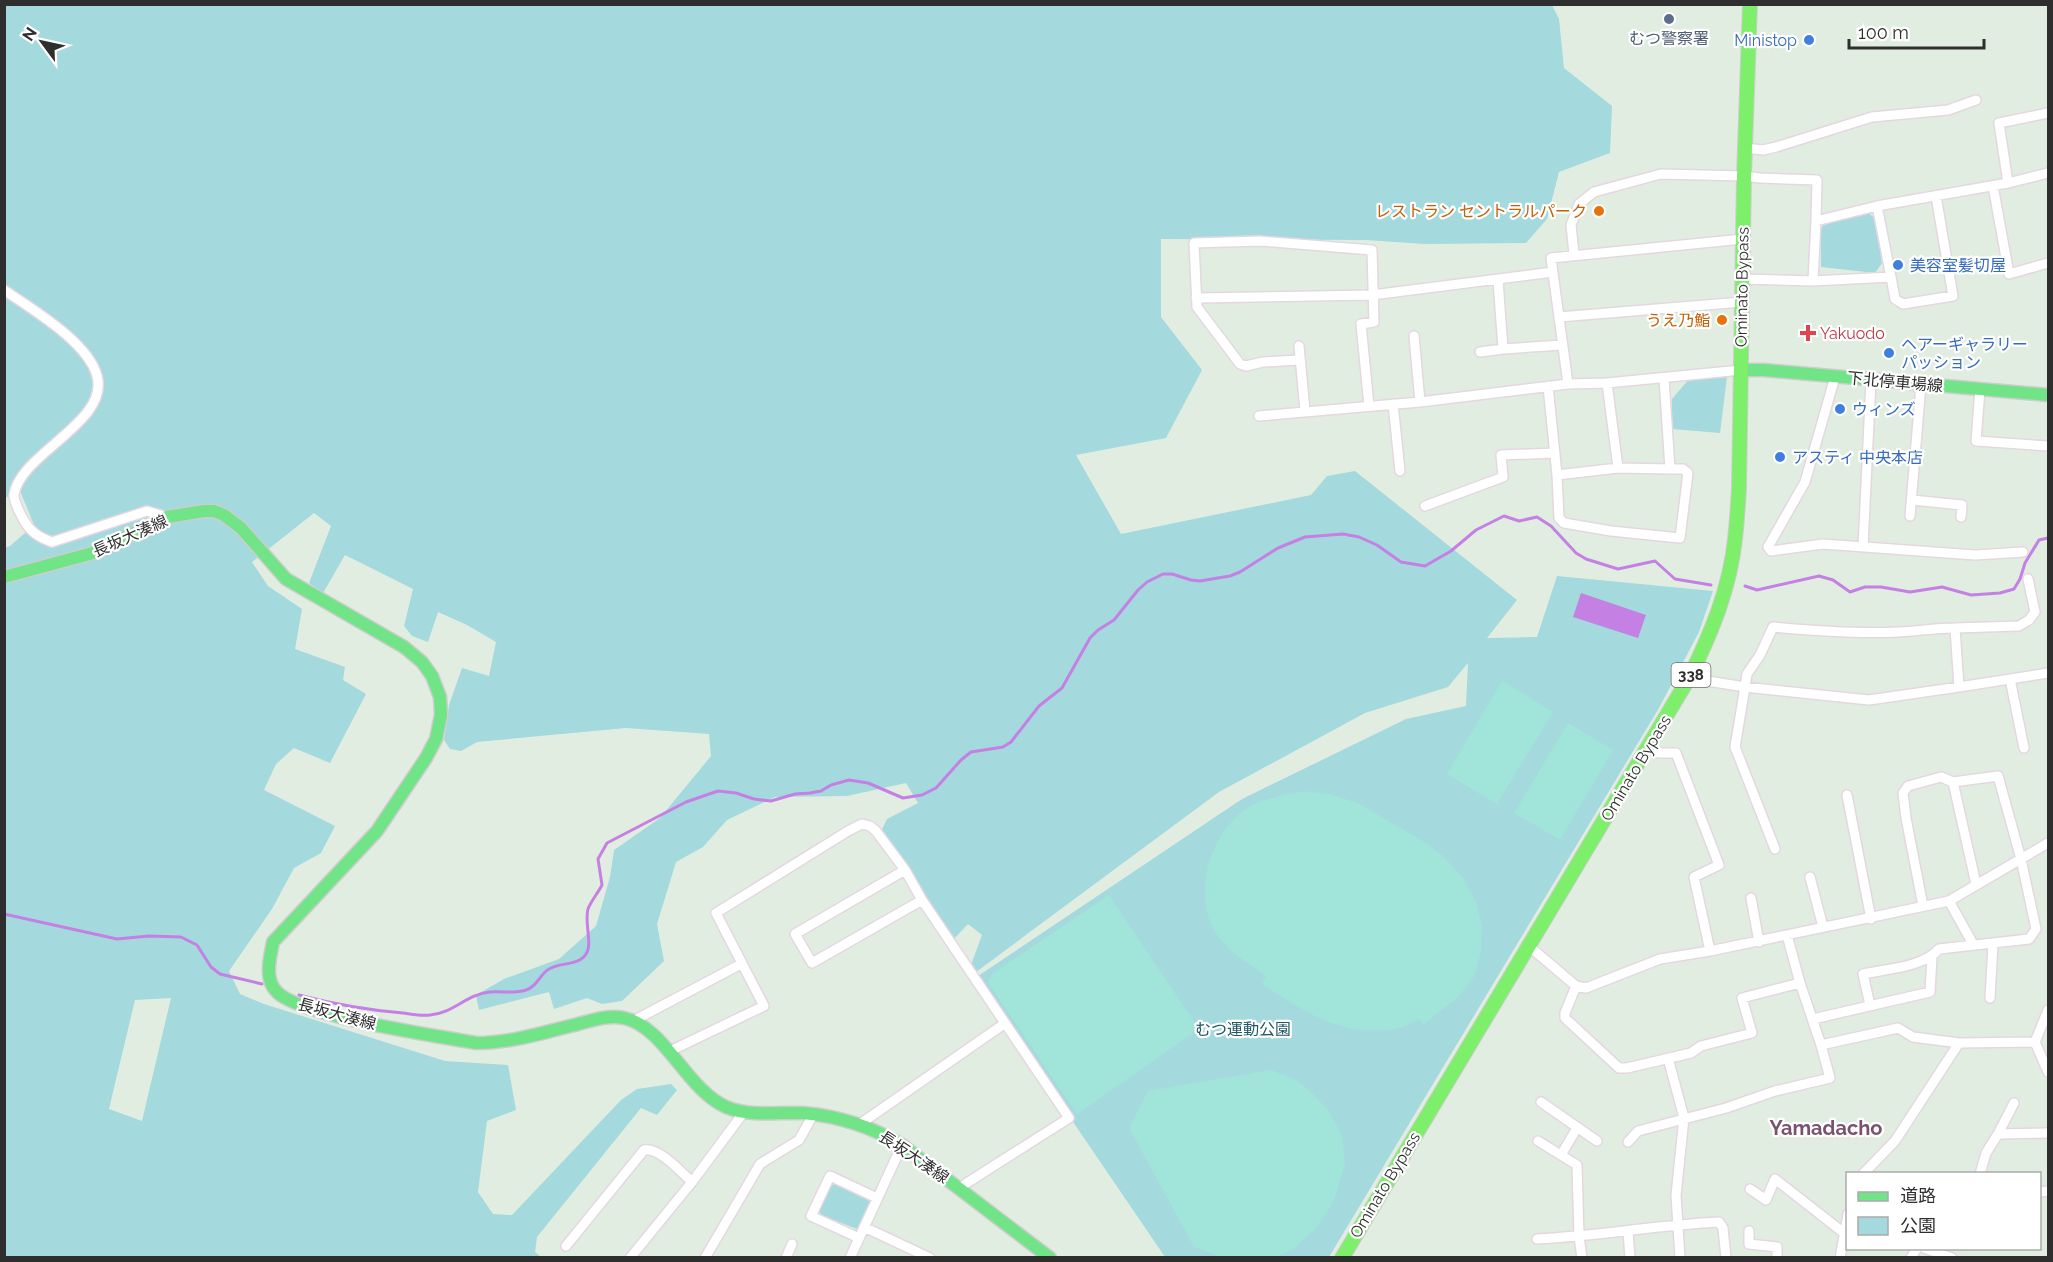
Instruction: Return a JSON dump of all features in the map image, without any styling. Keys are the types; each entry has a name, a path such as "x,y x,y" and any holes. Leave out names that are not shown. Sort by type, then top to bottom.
{"highway":[{"name":"Ominato Bypass","path":"1342,1257 1530,947 1689,678 1718,614 1728,579 1735,540 1739,488 1744,176 1750,4"}],"main road":[{"name":"下北停車場線","path":"1741,370 1764,370 2049,395"},
{"name":"長坂大湊線","path":"4,577 93,553 167,518 214,511 224,515 241,528 286,579 404,647 422,662 432,676 440,697 441,716 436,739 426,758 377,831 273,942 269,962 269,980 275,991 293,1002 321,1012 476,1043 497,1043 602,1018 624,1018 633,1021 646,1029 709,1096 726,1107 744,1112 813,1115 860,1124 883,1134 902,1145 1050,1257"}],"street":[{"path":"1745,148 1763,150 1872,117 1948,110 1976,100"},
{"path":"2008,183 1999,123 2049,113"},
{"path":"1816,220 2049,173"},
{"path":"1574,254 1571,225 1579,204 1594,192 1661,174 1817,180 1813,281"},
{"path":"1993,186 2009,274 2048,263"},
{"path":"1877,206 1895,299 1903,304 1953,296 1936,196"},
{"path":"1568,384 1551,258 1743,239"},
{"path":"1300,360 1263,362 1246,366 1240,364 1197,307 1194,243 1260,241 1372,250 1374,322 1361,324 1369,406"},
{"path":"1196,298 1372,295 1553,272"},
{"path":"1742,279 1813,281 1891,277"},
{"path":"1498,280 1503,349"},
{"path":"4,290 44,318 87,353 98,379 97,391 89,411 30,467 18,483 14,498 23,519 32,532 52,542 147,511 167,518"},
{"path":"1559,317 1742,302"},
{"path":"1414,336 1420,402"},
{"path":"1480,352 1563,345"},
{"path":"1299,346 1305,411"},
{"path":"1259,416 1420,402 1568,384 1741,370"},
{"path":"1834,377 1805,482 1768,547 1771,551 1823,544 1975,555 2023,552"},
{"path":"1664,378 1670,469"},
{"path":"1863,546 1871,380"},
{"path":"1607,382 1618,468"},
{"path":"1910,516 1921,384"},
{"path":"1548,386 1559,518 1564,523 1611,531 1680,538 1688,473 1683,469 1618,468 1557,475"},
{"path":"1980,389 1976,441 2049,447"},
{"path":"1393,404 1400,471"},
{"path":"1425,506 1503,477 1501,455 1555,453"},
{"path":"1912,500 1962,505 1961,517"},
{"path":"1775,849 1735,747 1747,674 1760,655 1773,627 1840,633 2019,626 2030,620 2035,612 2028,579"},
{"path":"1955,628 1959,687"},
{"path":"1689,678 1745,687 1869,700 2049,673"},
{"path":"2010,679 2024,748"},
{"path":"1648,747 1658,753 1676,753 1719,865 1694,877 1710,951"},
{"path":"1870,1005 1863,974 1920,962 1932,957 1939,949 2029,939 2036,929 1998,776 1953,782 1941,777 1908,786 1903,793 1923,906"},
{"path":"1953,782 1976,884"},
{"path":"1847,795 1871,919"},
{"path":"668,1052 764,1006 716,913 848,831 862,824 870,826 905,870 922,900 1069,1118 960,1188"},
{"path":"1530,947 1576,986 1586,988 1659,959 1759,942 1949,901 2049,843"},
{"path":"905,870 795,934 812,963 922,900"},
{"path":"1810,877 1823,927"},
{"path":"1751,898 1759,942"},
{"path":"1949,901 1973,944"},
{"path":"1628,1142 1638,1131 1726,1108 1775,1091 1830,1078 1787,935"},
{"path":"1990,998 1993,944"},
{"path":"1813,1018 1930,992 1932,957"},
{"path":"633,1021 741,964"},
{"path":"1576,986 1565,1018 1619,1068 1627,1068 1691,1053 1701,1046 1752,1033 1742,998 1800,983"},
{"path":"2049,1010 2035,1042 2049,1072"},
{"path":"860,1124 1004,1024"},
{"path":"1821,1045 1898,1028 1913,1037 1959,1043 2035,1042"},
{"path":"1864,1172 1895,1141 1959,1043"},
{"path":"1668,1058 1683,1118 1676,1195 1680,1257"},
{"path":"1541,1102 1598,1142"},
{"path":"1980,1172 1986,1153 2014,1103"},
{"path":"630,1257 692,1182 744,1112"},
{"path":"705,1257 760,1164 798,1140 813,1115"},
{"path":"1561,1155 1577,1128"},
{"path":"1998,1134 2049,1133"},
{"path":"1538,1141 1577,1165 1579,1237 1582,1257"},
{"path":"850,1257 902,1145"},
{"path":"566,1246 644,1150 650,1149 657,1152 692,1182"},
{"path":"859,1238 811,1216 830,1176 877,1198"},
{"path":"1750,1190 1766,1200 1775,1179 1844,1233"},
{"path":"1537,1239 1579,1237 1677,1224 1719,1222 1723,1228 1726,1257"},
{"path":"1840,1257 1846,1224"},
{"path":"864,1227 930,1257"},
{"path":"1628,1231 1630,1257"},
{"path":"1749,1231 1749,1244 1777,1247 1778,1257"},
{"path":"786,1257 792,1244"},
{"path":"1930,1250 1952,1257"}],"green space":[{"name":"むつ運動公園","path":"5,5 1552,5 1559,19 1564,68 1612,106 1610,153 1559,172 1547,219 1526,243 1425,244 1365,240 1161,239 1161,317 1202,370 1166,438 1076,455 1121,534 1311,495 1327,476 1355,471 1517,600 1487,638 1537,637 1557,576 1713,591 1699,632 1659,708 1329,1257 1165,1257 975,978 1242,799 1406,719 1466,706 1468,663 1448,687 1365,713 1219,792 976,972 971,965 982,935 968,924 953,940 882,829 887,819 918,803 906,783 847,796 775,797 727,820 703,847 676,862 657,924 664,961 622,1001 602,1004 587,998 554,1009 549,992 479,1010 476,995 504,979 559,959 596,926 610,877 614,850 660,818 711,756 709,734 626,728 477,742 461,751 450,749 444,740 449,705 462,668 489,676 496,642 438,612 428,642 412,636 404,626 413,589 345,555 323,593 309,583 331,526 314,513 252,562 268,586 302,609 295,649 345,667 343,680 366,694 330,763 294,748 276,764 264,790 335,826 321,853 294,868 272,909 229,971 240,994 264,1004 445,1061 508,1065 516,1110 487,1121 478,1192 493,1214 512,1215 621,1100 637,1089 671,1084 677,1090 657,1115 641,1108 537,1237 535,1252 541,1257 5,1257 4,548 10,546 34,525 20,491 5,498","holes":["171,998 142,1121 109,1109 135,1000"]},
{"path":"1868,213 1875,218 1882,263 1875,273 1821,267 1821,228 1825,223"},
{"path":"1727,377 1720,433 1672,429 1672,399 1689,379"},
{"path":"835,1183 870,1201 857,1229 821,1215 819,1211 830,1187"}],"shaded area":[{"path":"1581,593 1646,615 1638,638 1573,617"},
{"path":"1502,681 1553,712 1497,804 1447,774"},
{"path":"1568,723 1613,750 1560,840 1514,813"},
{"path":"1304,791 1329,794 1358,803 1426,843 1443,856 1463,878 1476,902 1482,926 1481,952 1474,976 1459,996 1423,1025 1420,1019 1395,1029 1376,1031 1358,1030 1324,1020 1262,984 1266,977 1227,947 1217,935 1206,906 1205,890 1211,857 1217,842 1236,817 1251,806"},
{"path":"1109,895 1195,1023 1192,1034 1077,1114 988,983 992,974"},
{"path":"1271,1070 1296,1080 1328,1110 1342,1135 1345,1165 1334,1200 1318,1226 1294,1249 1276,1257 1221,1257 1194,1247 1129,1128 1148,1091"}],"waterway":[{"path":"299,995 337,1004 427,1015 438,1014 474,996 490,992 526,990 549,969 579,960 586,954 589,945 587,914 602,885 598,859 607,843 686,802 718,791 771,801 795,794 821,791 831,785 849,780 868,783 903,798 922,795 936,788 971,752 1003,747 1011,742 1039,706 1062,688 1090,638 1114,620 1147,582 1163,574 1200,581 1230,576 1278,548 1305,537 1343,534 1359,537 1377,545 1401,562 1425,566 1451,551 1476,530 1504,516 1519,521 1537,517 1551,526 1576,553 1586,559 1618,569 1655,561 1675,579 1711,585"},
{"path":"1745,586 1757,590 1819,576 1833,580 1850,592 1865,587 1910,592 1942,587 1971,595 2000,593 2014,589 2025,563 2039,540 2048,538"},
{"path":"4,914 117,939 149,936 181,937 197,945 211,967 220,974 262,984"}],"place":[{"name":"むつ警察署","path":"1669,19"},
{"name":"Ministop","path":"1809,40"},
{"name":"レストラン セントラルパーク","path":"1599,211"},
{"name":"美容室髪切屋","path":"1898,265"},
{"name":"うえ乃鮨","path":"1722,320"},
{"name":"Yakuodo","path":"1808,333"},
{"name":"ヘアーギャラリー パッション","path":"1889,353"},
{"name":"ウィンズ","path":"1840,409"},
{"name":"アスティ 中央本店","path":"1780,457"}],"district":[{"name":"Yamadacho","path":"1826,1128"}]}
